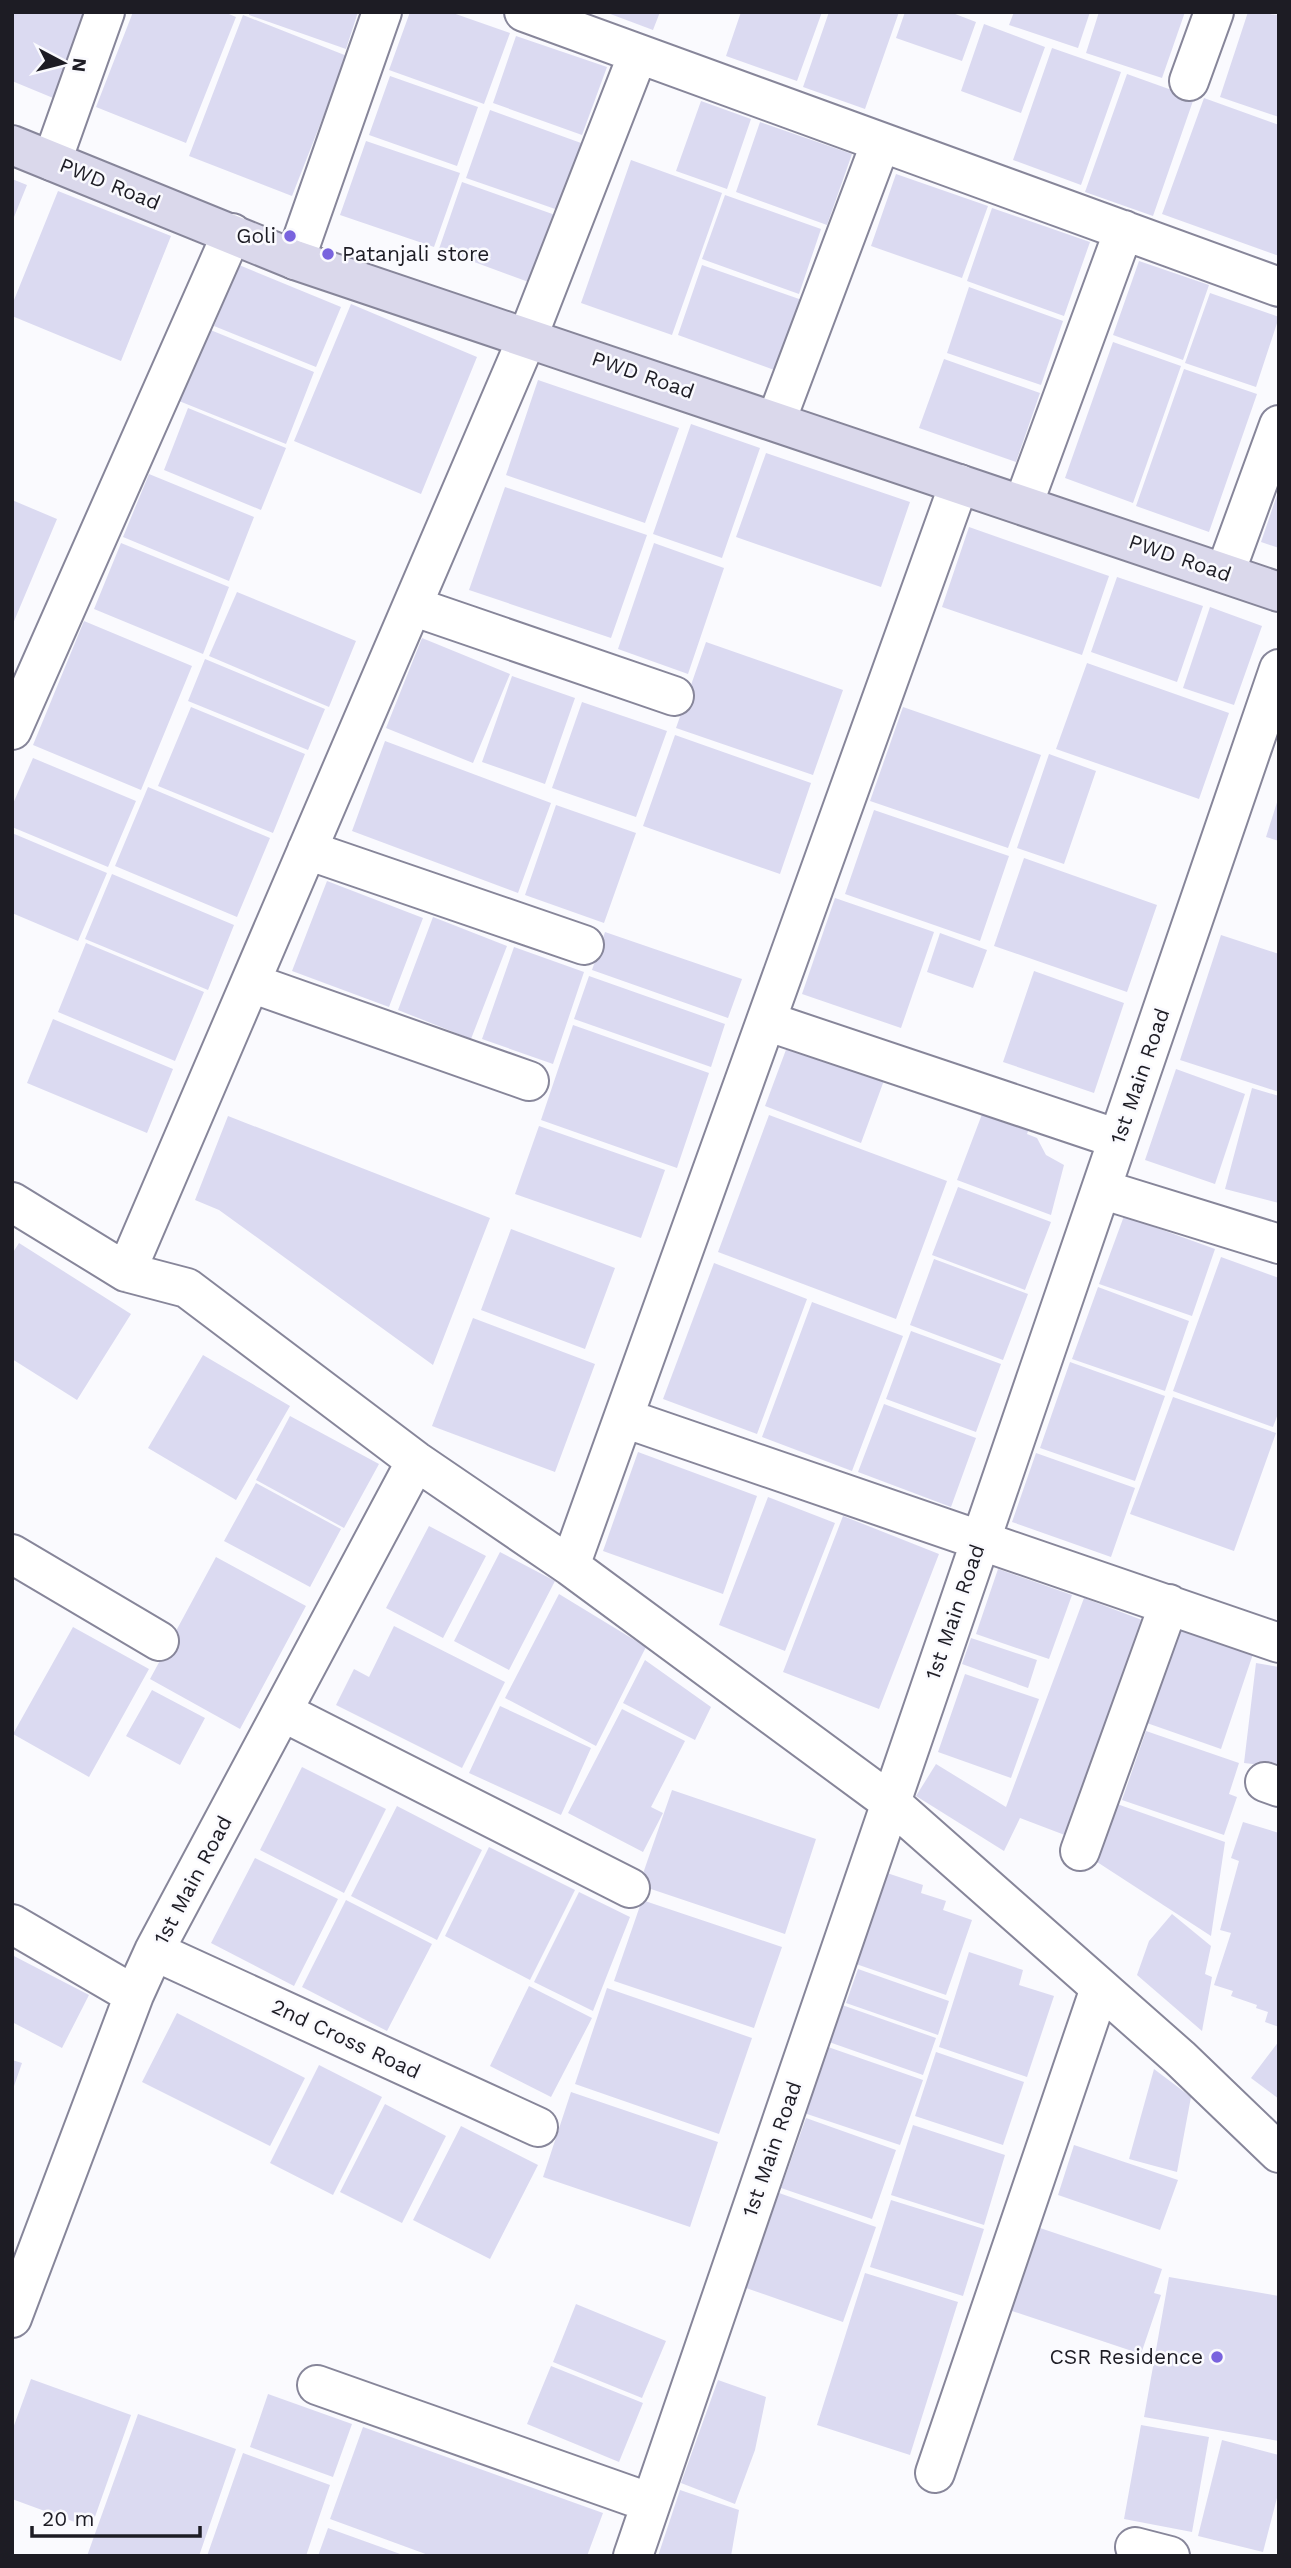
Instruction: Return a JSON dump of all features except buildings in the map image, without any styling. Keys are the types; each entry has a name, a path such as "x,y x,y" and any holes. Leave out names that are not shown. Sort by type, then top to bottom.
{"street":[{"path":"52,161 105,12"},
{"path":"295,260 382,12"},
{"path":"524,12 1279,287"},
{"path":"1189,81 1214,12"},
{"path":"126,1272 528,336 638,54"},
{"path":"776,421 881,142"},
{"name":"PWD Road","path":"12,145 295,260 528,336 1279,592"},
{"path":"1023,505 1124,230"},
{"path":"12,730 232,233"},
{"path":"1225,573 1279,425"},
{"path":"570,1566 960,484"},
{"path":"412,606 674,696"},
{"name":"1st Main Road","path":"633,2556 1279,669"},
{"path":"307,850 584,945"},
{"path":"251,983 529,1081"},
{"path":"766,1021 1118,1139"},
{"path":"1101,1189 1279,1244"},
{"path":"12,1202 126,1272 187,1288 416,1461 570,1566 890,1802 1180,2058 1279,2153"},
{"path":"624,1418 981,1538 1279,1643"},
{"name":"1st Main Road","path":"12,2318 134,1995 154,1951 416,1461"},
{"path":"12,1554 159,1641"},
{"path":"1080,1850 1169,1604"},
{"path":"283,1712 630,1888"},
{"path":"12,1924 134,1995"},
{"name":"2nd Cross Road","path":"154,1951 538,2127"},
{"path":"935,2473 1100,1988"},
{"path":"317,2385 651,2503"}],"place":[{"name":"Goli","path":"290,236"},
{"name":"Patanjali store","path":"328,254"},
{"name":"CSR Residence","path":"1217,2357"}]}
